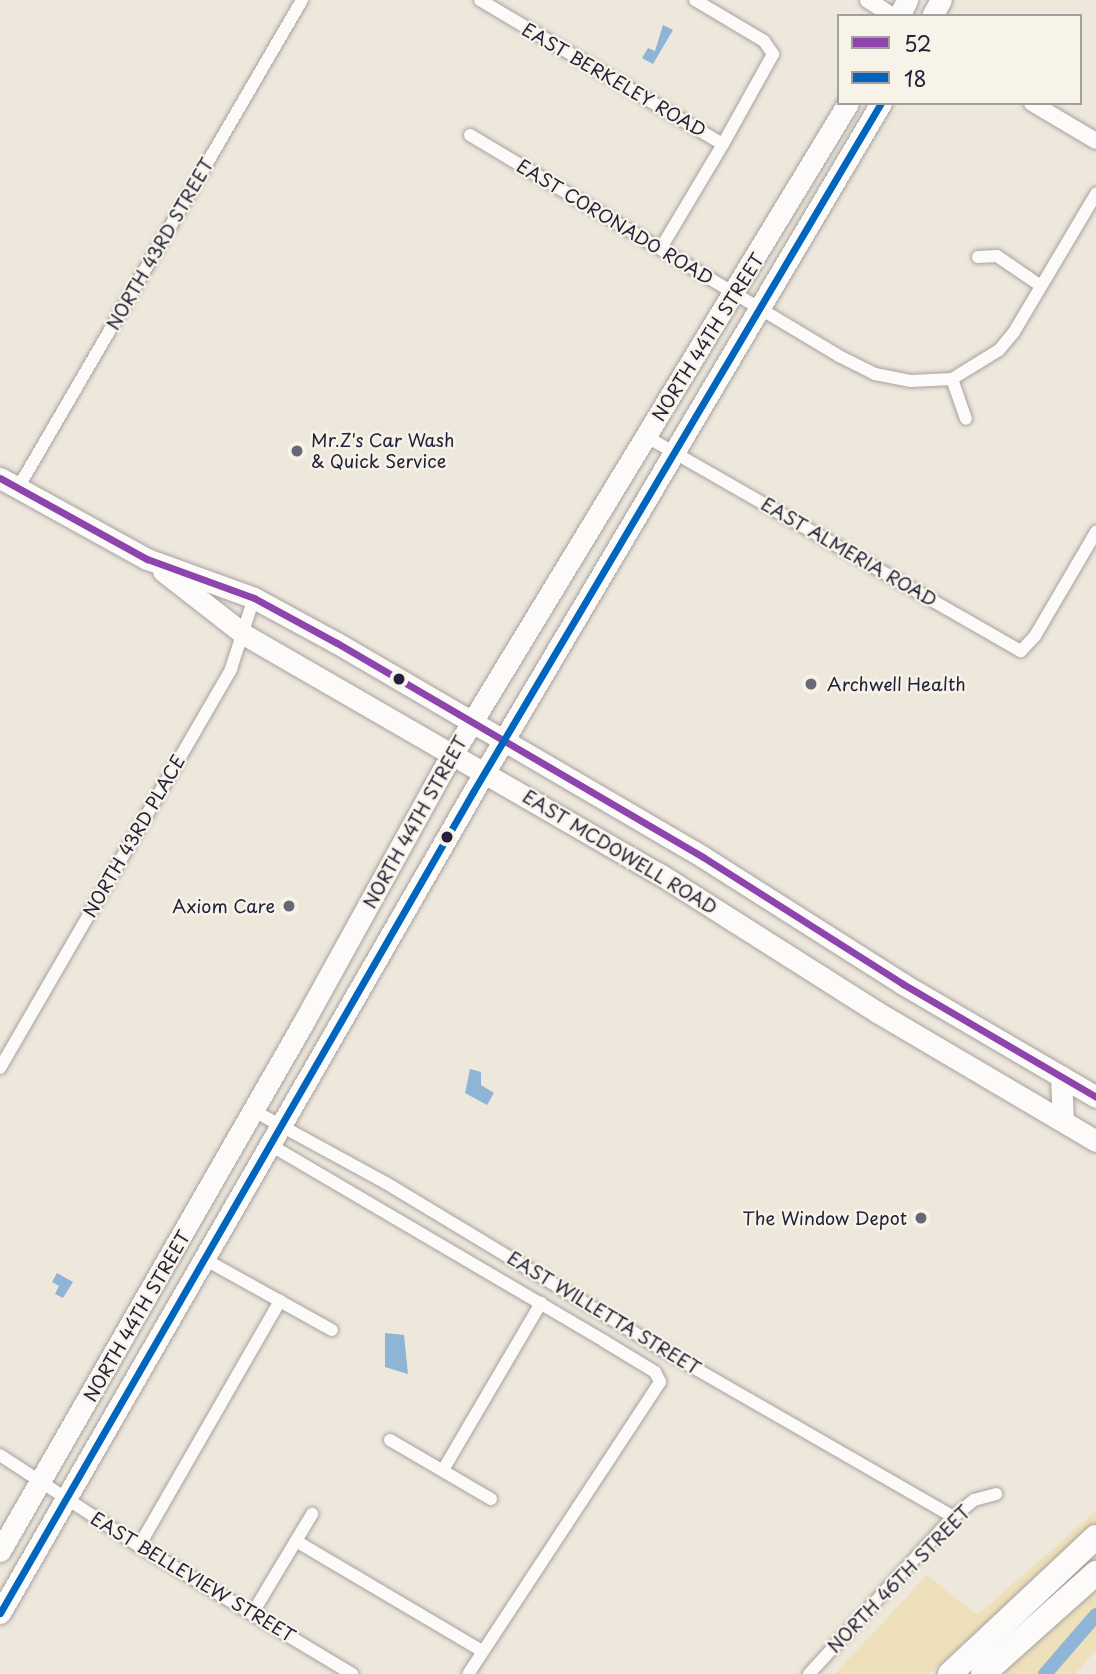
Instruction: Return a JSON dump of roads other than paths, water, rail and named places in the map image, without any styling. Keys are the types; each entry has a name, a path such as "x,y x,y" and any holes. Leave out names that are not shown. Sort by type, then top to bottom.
{"highway":[{"path":"950,1674 1096,1537"},
{"path":"985,1672 1096,1573"},
{"path":"934,1674 1040,1587"}],"main road":[{"name":"NORTH 44TH STREET","path":"0,1551 254,1111 472,721 735,295 847,105"},
{"name":"NORTH 44TH STREET","path":"0,1614 485,773 677,453 880,105"},
{"name":"EAST MCDOWELL ROAD","path":"9,483 147,559 254,598 472,721 1096,1097"},
{"name":"EAST MCDOWELL ROAD","path":"147,559 245,635 705,901 849,995 1096,1141"},
{"path":"815,973 831,938"},
{"path":"849,995 868,962"},
{"path":"1061,1076 1063,1121"}],"street":[{"name":"NORTH 43RD STREET","path":"9,483 302,0"},
{"name":"EAST BERKELEY ROAD","path":"480,0 723,144 773,54 764,41 695,0"},
{"path":"869,0 890,14"},
{"path":"1035,105 1096,141"},
{"name":"EAST CORONADO ROAD","path":"470,135 760,310 875,374 911,381 952,379"},
{"path":"661,248 723,144"},
{"path":"966,419 952,379 999,350 1096,194"},
{"path":"978,257 997,256 1041,286"},
{"name":"EAST ALMERIA ROAD","path":"647,437 1021,651 1035,636 1096,532"},
{"name":"NORTH 43RD PLACE","path":"0,1068 231,669 245,635 254,598"},
{"name":"EAST WILLETTA STREET","path":"254,1111 953,1517"},
{"path":"272,1146 655,1371 660,1382 468,1674"},
{"path":"206,1260 332,1330"},
{"path":"139,1546 280,1301"},
{"path":"443,1470 541,1303"},
{"path":"390,1440 491,1499"},
{"name":"EAST BELLEVIEW STREET","path":"0,1455 139,1546 352,1674"},
{"name":"NORTH 46TH STREET","path":"809,1674 953,1517 974,1500 996,1494"},
{"path":"252,1614 312,1514"},
{"path":"296,1541 482,1651"}],"water":[{"path":"663,25 673,30 653,64 642,58 648,48 655,51"},
{"path":"470,1069 481,1072 481,1085 494,1093 487,1105 465,1093"},
{"path":"57,1273 73,1282 63,1298 55,1294 59,1286 52,1282"},
{"path":"385,1333 404,1335 408,1374 385,1367"}],"waterway":[{"path":"1045,1674 1096,1615"}],"place":[{"name":"Mr.Z's Car Wash & Quick Service","path":"297,451"},
{"name":"Archwell Health","path":"811,684"},
{"name":"Axiom Care","path":"289,906"},
{"name":"The Window Depot","path":"921,1218"}]}
